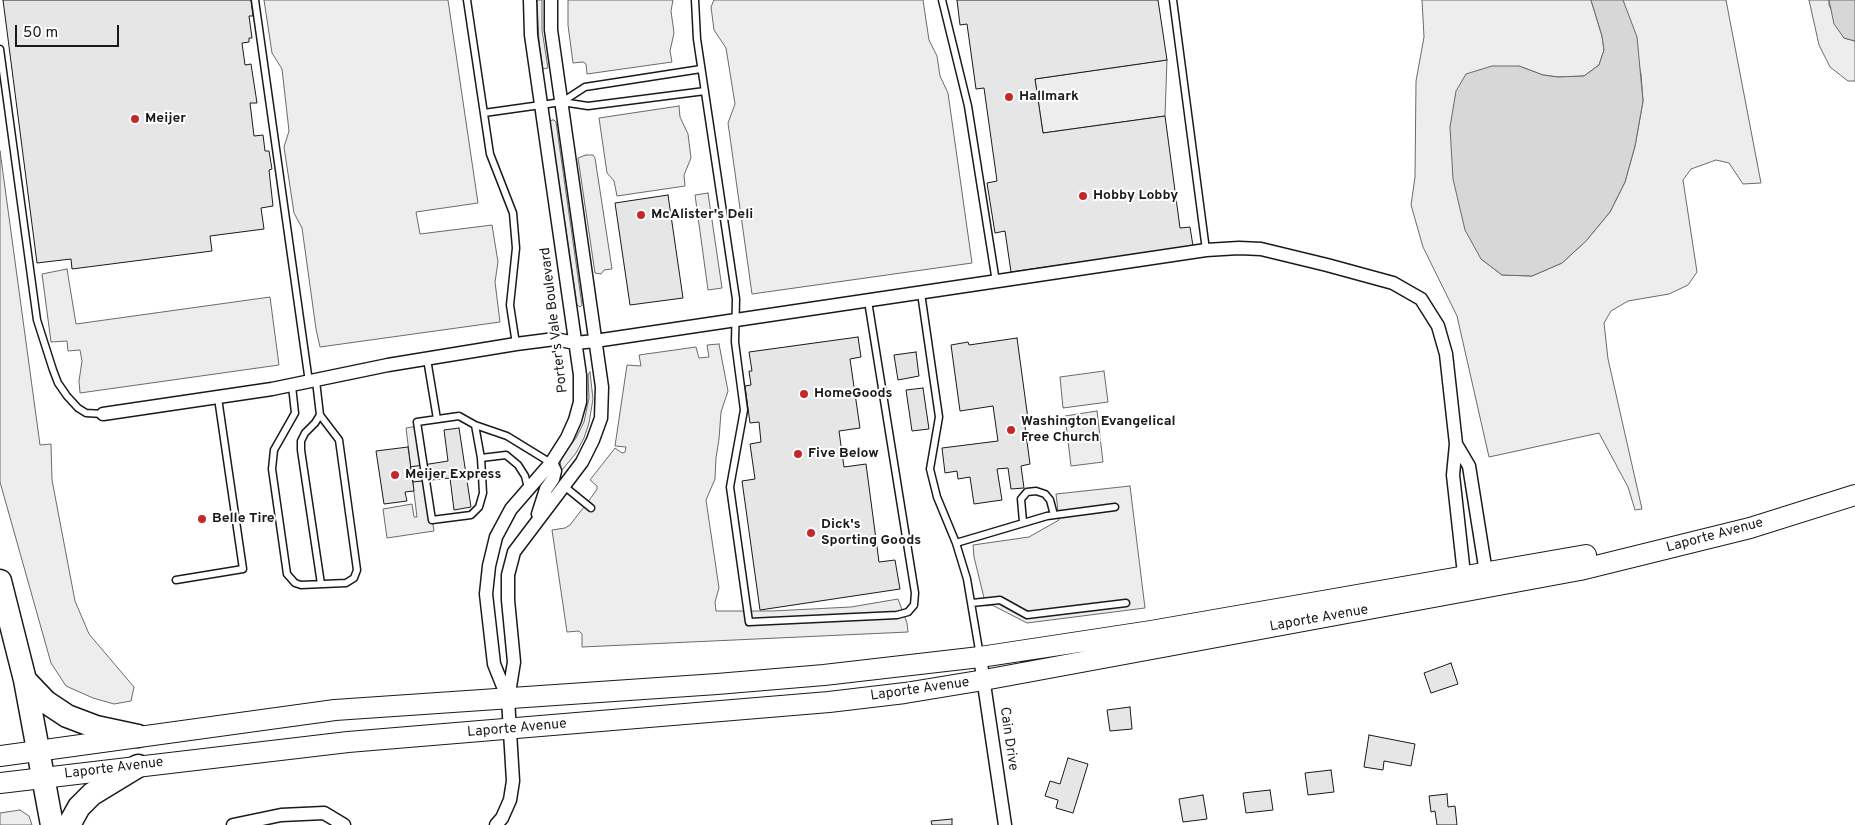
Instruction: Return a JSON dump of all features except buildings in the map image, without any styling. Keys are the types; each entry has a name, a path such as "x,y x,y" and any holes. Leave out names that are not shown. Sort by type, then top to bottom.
{"highway":[{"path":"0,581 25,680 52,825"},
{"path":"25,680 46,702 67,716 96,727 138,736"},
{"path":"69,825 79,807 92,794 138,766"}],"main road":[{"name":"Laporte Avenue","path":"0,783 348,742 511,730 829,702 905,693 984,680 1465,584 1590,568 1750,528 1855,495"},
{"name":"Laporte Avenue","path":"0,756 335,710 824,675 980,657 1151,631 1328,599 1465,584"}],"street":[{"name":"Porter's Vale Boulevard","path":"508,699 494,664 486,594 489,566 496,537 511,509 550,463 567,438 576,420 580,402 580,375 531,35 530,0"},
{"name":"Porter's Vale Boulevard","path":"496,825 502,818 510,800 513,781 508,699 514,662 508,600 508,575 514,552 582,462 594,440 601,418 602,387 551,30 551,0"},
{"path":"103,414 292,386 388,365 516,344 555,339 575,343 1206,250 1239,248 1270,251 1393,283 1421,299 1438,326 1446,354 1456,444 1453,475 1465,584"},
{"path":"1456,444 1469,466 1487,580"},
{"path":"535,523 546,489 555,471 550,463"},
{"name":"Cain Drive","path":"980,657 1005,825"},
{"path":"233,825 281,815 324,813 344,825"}],"lane":[{"path":"255,0 313,382 320,415 339,440 357,570 351,582 295,584 287,574 272,469 274,450 295,413 292,386"},
{"path":"467,0 490,154 512,213 516,248 510,305 516,344"},
{"path":"695,0 701,70 736,299 735,342 744,410 730,487 749,622 897,615 908,612 914,605 915,593 868,301"},
{"path":"942,0 968,106 996,282"},
{"path":"1173,0 1206,250"},
{"path":"0,48 37,320 53,370 66,396 86,413 103,414"},
{"path":"562,102 585,87 701,70"},
{"path":"484,113 562,102 588,106 704,90"},
{"path":"922,293 939,416 930,470 938,497 956,543 972,603 980,657"},
{"path":"427,358 437,419"},
{"path":"176,580 243,569 218,398"},
{"path":"320,415 315,423 305,432 301,441 301,450 321,584"},
{"path":"475,425 481,458 483,492 479,507 471,515 432,520 417,422 459,416 475,425 507,436 550,463"},
{"path":"481,458 506,456 518,465 525,476 528,488"},
{"path":"564,486 591,508"},
{"path":"1023,522 1021,499 1027,492 1036,490 1045,494 1050,500 1054,515"},
{"path":"956,543 1023,522 1054,515 1115,507"},
{"path":"972,603 1000,600 1026,615 1126,603"}],"shaded area":[{"path":"264,0 448,0 478,203 416,212 420,234 492,225 498,262 495,282 500,322 320,347 302,228 294,213 284,147 289,131 282,69 272,53"},
{"path":"537,0 542,0 542,30 548,68 543,69 539,42"},
{"path":"568,0 673,0 671,11 674,33 670,51 672,62 587,74 586,64 583,62 573,63 568,25"},
{"path":"714,0 923,0 929,40 937,56 940,76 948,93 972,263 752,294 728,123 735,104 726,48 714,30 711,7"},
{"path":"1422,0 1591,0 1602,36 1604,50 1599,65 1584,76 1558,77 1543,75 1519,66 1481,259 1502,275 1532,276 1562,263 1586,241 1610,212 1625,182 1635,146 1643,101 1641,74 1623,0 1726,0 1761,183 1743,184 1729,163 1716,160 1691,169 1683,180 1697,272 1688,285 1669,294 1628,301 1611,311 1604,323 1608,359 1642,509 1635,510 1628,487 1599,433 1489,457 1457,316 1423,247 1411,205 1415,177 1416,81 1424,37"},
{"path":"1591,0 1623,0 1637,37 1643,101 1635,146 1625,182 1610,212 1586,241 1562,263 1532,276 1502,275 1481,259 1465,230 1453,179 1450,127 1456,91 1466,74 1492,66 1519,66 1543,75 1558,77 1584,76 1599,65 1604,50 1602,36"},
{"path":"1809,0 1829,0 1829,5 1844,38 1855,41 1855,81 1848,81 1830,67 1819,45"},
{"path":"1829,0 1855,0 1855,41 1844,38 1834,24"},
{"path":"1167,60 1165,116 1043,133 1035,79"},
{"path":"679,106 680,117 688,134 691,158 684,175 685,186 617,196 614,181 607,173 599,118"},
{"path":"552,120 556,122 582,305 580,307 577,305 550,122"},
{"path":"0,151 40,445 51,444 52,480 75,601 89,634 134,687 131,701 114,704 93,698 66,686 51,663 0,482"},
{"path":"593,155 595,158 612,269 604,270 601,274 595,273 578,158"},
{"path":"708,193 722,288 708,290 695,195"},
{"path":"67,269 76,324 270,297 279,365 80,393 79,381 82,361 80,350 68,351 67,341 51,342 42,274"},
{"path":"719,344 728,391 721,412 715,479 706,500 719,588 715,602 716,611 772,611 851,607 898,599 907,623 908,632 582,647 582,634 579,631 567,632 552,530 565,528 570,525 597,489 597,486 590,480 615,448 622,453 625,452 626,447 615,446 627,365 641,366 639,355 696,347 699,358 709,357 707,345"},
{"path":"1104,371 1108,402 1063,408 1060,377"},
{"path":"590,372 593,399 589,423 576,453 561,470 560,459 576,438 584,422 589,398 588,375"},
{"path":"1097,411 1103,462 1071,466 1065,416"},
{"path":"418,426 434,531 387,538 383,509 412,504 414,517 417,517 406,428"},
{"path":"1130,486 1145,608 1027,623 992,605 986,606 974,557 973,545 1029,537 1059,520 1056,494"},
{"path":"20,810 29,816 32,825 0,825 0,813"}],"place":[{"name":"Hallmark","path":"1009,97"},
{"name":"Meijer","path":"135,119"},
{"name":"Hobby Lobby","path":"1083,196"},
{"name":"McAlister's Deli","path":"641,215"},
{"name":"HomeGoods","path":"804,394"},
{"name":"Washington Evangelical Free Church","path":"1011,430"},
{"name":"Five Below","path":"798,454"},
{"name":"Meijer Express","path":"395,475"},
{"name":"Belle Tire","path":"202,519"},
{"name":"Dick's Sporting Goods","path":"811,533"}]}
